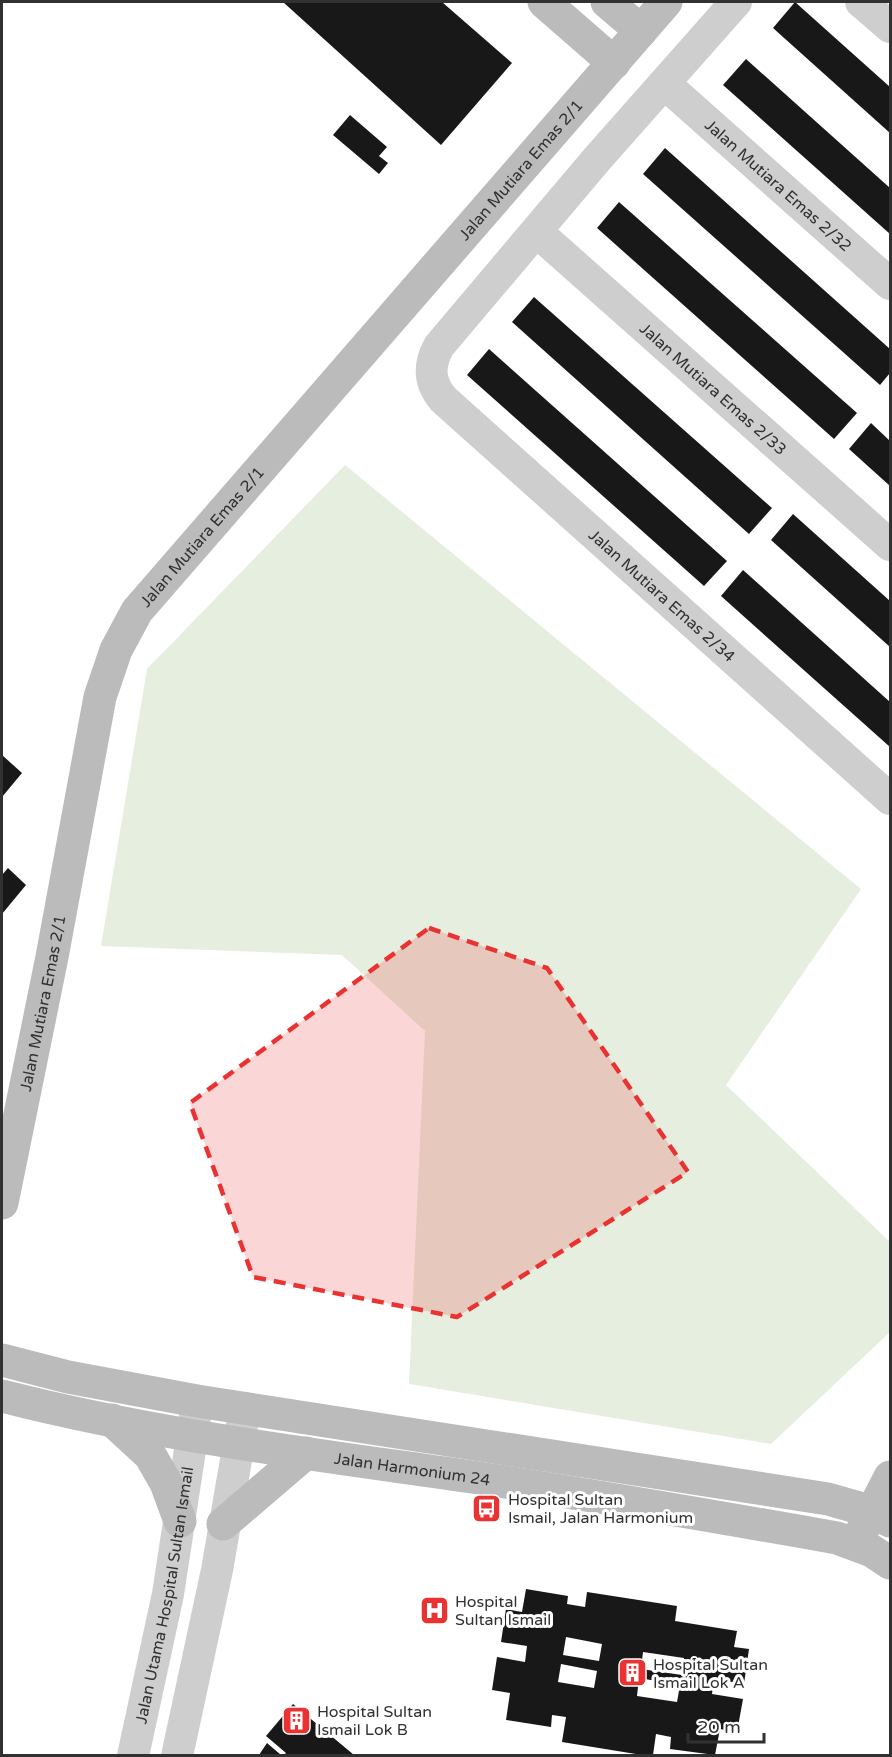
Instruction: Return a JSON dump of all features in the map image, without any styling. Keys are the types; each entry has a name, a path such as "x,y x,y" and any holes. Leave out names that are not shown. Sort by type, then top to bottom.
{"street":[{"path":"544,2 614,63"},
{"path":"607,2 641,31"},
{"name":"Jalan Mutiara Emas 2/1","path":"2,1203 52,957 100,697 116,650 137,610 666,2"},
{"path":"537,232 736,2"},
{"path":"861,2 891,27"},
{"name":"Jalan Mutiara Emas 2/32","path":"665,84 891,284"},
{"name":"Jalan Mutiara Emas 2/34","path":"537,232 439,346 431,367 436,390 891,799"},
{"name":"Jalan Mutiara Emas 2/33","path":"537,232 891,545"},
{"name":"Jalan Harmonium 24","path":"2,1360 68,1377 197,1401 828,1499 880,1516"},
{"name":"Jalan Harmonium 24","path":"2,1396 112,1420 238,1442 513,1484 837,1538 857,1544 891,1563"},
{"name":"Jalan Utama Hospital Sultan Ismail","path":"133,1755 180,1521 197,1401"},
{"path":"177,1755 217,1570 223,1524 245,1408"},
{"path":"112,1420 150,1455 166,1483 180,1521"},
{"path":"223,1524 306,1453"},
{"path":"857,1544 880,1516 891,1477"}],"highlighted area":[{"path":"429,928 547,968 688,1172 457,1317 253,1277 190,1103"}],"green space":[{"path":"345,465 861,889 726,1085 890,1242 890,1332 771,1444 409,1384 425,1031 342,955 101,946 147,669"}],"building":[{"path":"283,2 442,2 512,63 441,145"},
{"path":"795,2 890,87 890,133 773,28"},
{"path":"746,59 890,188 890,234 723,85"},
{"path":"350,115 387,147 379,156 388,163 379,174 333,135"},
{"path":"665,148 890,349 890,373 880,385 643,174"},
{"path":"619,202 857,413 834,439 597,228"},
{"path":"534,297 772,508 749,534 512,322"},
{"path":"489,349 727,561 704,586 467,375"},
{"path":"871,423 890,441 890,486 849,449"},
{"path":"793,514 890,601 890,647 771,540"},
{"path":"743,570 890,702 890,747 721,596"},
{"path":"2,755 22,773 2,797"},
{"path":"8,868 26,885 2,914 2,875"},
{"name":"Hospital Sultan Ismail Lok A","path":"526,1589 568,1596 567,1604 585,1607 587,1592 677,1606 675,1621 737,1631 734,1647 749,1649 744,1684 714,1679 712,1694 743,1699 737,1732 720,1729 715,1755 670,1749 671,1737 656,1734 653,1755 642,1755 562,1742 566,1717 552,1715 551,1727 506,1720 510,1693 492,1690 497,1657 525,1662 527,1646 501,1642 506,1609 522,1612","holes":["566,1637 602,1644 599,1661 563,1655","643,1652 684,1658 682,1675 641,1669","561,1664 597,1671 594,1688 558,1682","639,1678 680,1685 677,1702 637,1696"]},
{"name":"Hospital Sultan Ismail Lok B","path":"293,1704 354,1755 284,1755 286,1753 266,1736"},
{"name":"Hospital Sultan Ismail Lok B","path":"267,1743 281,1755 259,1755"}],"place":[{"name":"Hospital Sultan Ismail, Jalan Harmonium","path":"487,1508"},
{"name":"Hospital Sultan Ismail","path":"434,1610"},
{"name":"Hospital Sultan Ismail Lok A","path":"632,1673"},
{"name":"Hospital Sultan Ismail Lok B","path":"296,1720"}]}
